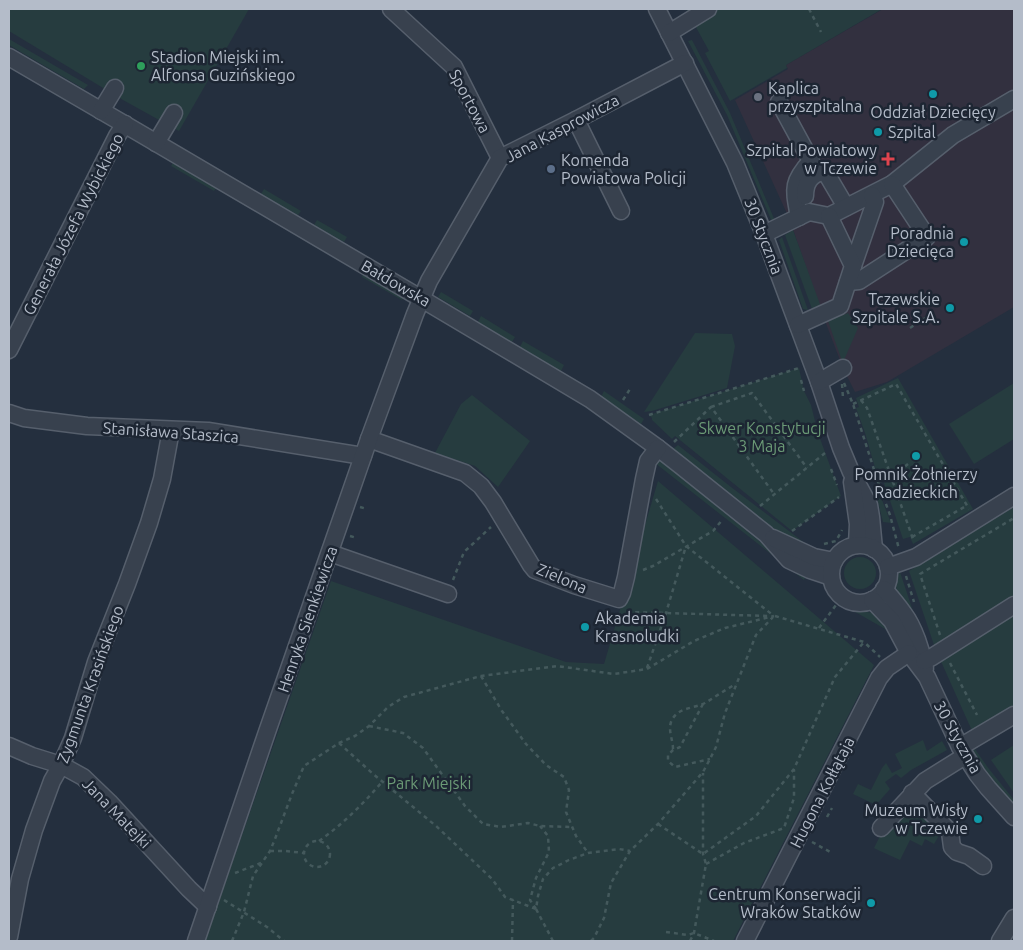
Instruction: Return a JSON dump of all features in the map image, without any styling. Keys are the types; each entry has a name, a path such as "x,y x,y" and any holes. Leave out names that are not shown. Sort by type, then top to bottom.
{"street":[{"name":"Sportowa","path":"391,9 454,67 500,158"},
{"name":"30 Stycznia","path":"657,9 735,164 764,234 851,472 869,504 874,549"},
{"path":"669,33 708,9"},
{"name":"Bałdowska","path":"9,57 590,399 661,450 766,534 789,560 810,570 833,569"},
{"name":"Jana Kasprowicza","path":"421,298 500,158 685,63"},
{"path":"101,111 114,88"},
{"path":"764,234 804,215 828,216 872,195 892,184 953,135 1014,100"},
{"path":"779,102 811,161 800,174 795,188 804,215"},
{"path":"156,143 174,114"},
{"path":"576,120 621,211"},
{"name":"Generała Józefa Wybickiego","path":"9,350 117,136 125,124"},
{"path":"804,215 805,190 808,181 812,176 822,171 826,173 846,207"},
{"path":"848,282 859,281 927,237 892,184"},
{"path":"798,325 840,306 875,202 872,195"},
{"path":"828,216 853,266"},
{"name":"Henryka Sienkiewicza","path":"196,941 214,902 267,732 369,439 421,298"},
{"path":"819,382 844,375"},
{"name":"Stanisława Staszica","path":"9,413 24,418 87,426 224,433 364,456"},
{"name":"Zygmunta Krasińskiego","path":"9,937 20,879 34,830 52,782 62,765 96,662 149,523 162,479 171,430"},
{"name":"Zielona","path":"369,439 465,473 481,486 493,502 535,570 619,599"},
{"path":"619,599 626,577 648,461 661,450"},
{"name":"30 Stycznia","path":"851,472 858,524 857,546"},
{"path":"888,567 916,557 1014,496"},
{"path":"857,546 866,546 874,549 885,560 889,575 888,582 879,596 863,603 854,603 838,594 834,586 833,569 840,554 848,548 857,546"},
{"path":"330,553 448,594"},
{"name":"30 Stycznia","path":"884,589 905,615 914,632 924,661 927,677"},
{"name":"30 Stycznia","path":"872,600 892,621 909,654 927,677 962,752 988,788 1014,817"},
{"path":"924,661 1014,605"},
{"name":"Hugona Kołłątaja","path":"745,941 879,678 887,668 909,654"},
{"path":"881,828 925,781 1014,715"},
{"name":"Jana Matejki","path":"9,746 32,756 62,765 83,777 109,802 188,888 214,902"},
{"path":"912,793 950,832 952,847 983,866"},
{"path":"1000,941 1014,918"}],"path":[{"path":"809,9 821,32"},
{"path":"910,328 933,313"},
{"path":"649,415 798,368 804,391"},
{"path":"844,375 893,528"},
{"path":"853,404 896,384 970,512"},
{"path":"623,400 630,389"},
{"path":"661,450 676,440 712,407 752,393 807,468"},
{"path":"861,400 867,408 915,546"},
{"path":"712,407 774,494"},
{"path":"760,506 825,453"},
{"path":"878,482 891,478 908,464"},
{"path":"644,479 686,546 774,616"},
{"path":"792,531 841,496 842,504"},
{"path":"912,537 966,506"},
{"path":"976,715 945,655 939,628 920,574 1014,518"},
{"path":"626,577 653,566 713,531 723,519"},
{"path":"448,594 464,552 496,523"},
{"path":"818,546 836,541 846,524"},
{"path":"647,669 686,546"},
{"path":"619,599 630,612 774,616 864,642 882,658"},
{"path":"819,629 836,605"},
{"path":"232,941 244,912 254,876 270,851 304,766 339,743 355,736 369,726 388,707 404,697 481,676 557,666 614,674 647,669 694,641 725,628 774,616"},
{"path":"591,941 604,918 611,882 630,851 658,824 703,772 716,748 724,713 756,635 774,616"},
{"path":"703,854 756,816 794,769 835,677 864,642"},
{"path":"481,676 502,711 526,744 546,765 564,777 569,790 566,812 576,836 588,853"},
{"path":"673,750 670,724 675,714 686,708 703,704 737,683"},
{"path":"703,704 680,746 668,756 668,761 675,767 710,759"},
{"path":"369,726 403,733 423,748 465,806 482,824 501,827 528,823 540,826 573,827"},
{"path":"339,743 382,782 436,826 492,879 505,897 536,909"},
{"path":"706,864 744,843 784,828 794,798 794,769"},
{"path":"690,941 694,933 706,864 703,854 703,772"},
{"path":"319,841 327,845 330,858 321,866 313,866 306,861 305,849 311,842 319,841 335,830 382,782"},
{"path":"827,817 832,808"},
{"path":"658,824 703,854"},
{"path":"540,826 548,836 549,852 536,878 530,900 553,941"},
{"path":"808,840 832,853"},
{"path":"536,909 543,879 553,868 588,853 619,849 630,851"},
{"path":"270,851 304,853"},
{"path":"228,875 262,863"},
{"path":"512,941 513,900"},
{"path":"214,902 244,912 284,941"},
{"path":"666,932 688,935 694,933 714,941"}],"shaded area":[{"name":"Szpital Powiatowy w Tczewie","path":"883,9 1014,9 1014,307 887,382 855,392 843,368 822,313 789,218 735,100 788,69 786,65"}],"green space":[{"name":"Stadion Miejski im. Alfonsa Guzińskiego","path":"9,9 249,9 179,131 123,100 9,31"},
{"path":"686,9 882,9 786,65 787,68 730,101 705,53 709,51"},
{"path":"9,39 88,85 84,89 9,45"},
{"path":"692,40 730,113 775,221 772,222 727,115 688,41"},
{"path":"173,163 216,188 214,191 171,166"},
{"path":"264,189 301,211 298,215 261,194"},
{"path":"317,220 347,237 344,242 314,225"},
{"path":"793,230 821,307 812,309 785,235"},
{"path":"782,237 808,310 803,309 779,240"},
{"path":"363,274 404,297 402,300 362,277"},
{"path":"441,292 473,311 470,316 438,297"},
{"path":"848,313 858,328 842,361 828,321"},
{"path":"481,316 515,337 512,342 478,322"},
{"path":"695,333 732,334 735,346 727,388 644,412"},
{"path":"523,341 564,365 561,371 520,347"},
{"name":"Skwer Konstytucji 3 Maja","path":"799,368 804,391 811,405 818,433 841,496 792,531 675,436 672,439 649,415"},
{"path":"898,378 973,509 913,544 910,537 903,539 882,477 878,478 856,408 859,407 856,398"},
{"path":"1014,383 1014,439 974,464 949,424"},
{"path":"604,391 644,419 641,424 601,397"},
{"path":"472,395 530,441 498,487 475,466 435,453 461,404"},
{"path":"678,445 810,547 776,531 673,449"},
{"path":"659,459 790,566 807,574 804,580 655,463"},
{"name":"Park Miejski","path":"658,481 874,665 733,941 205,941 331,581 566,662 604,664"},
{"path":"877,487 891,523 883,522 875,490"},
{"path":"1014,507 1014,707 973,733 935,648 909,571"},
{"path":"860,557 866,558 871,562 875,567 875,579 871,584 866,588 860,589 854,588 849,584 845,579 844,573 845,567 849,562 854,558"},
{"path":"900,572 914,614 902,600 897,590 897,578"},
{"path":"850,609 873,613 891,629 887,630"},
{"path":"923,740 927,751 942,741 947,750 911,770 901,778 896,774 885,782 890,789 876,805 853,794 858,784 871,790 886,763 892,773 902,768 895,754"},
{"path":"972,745 1014,800 1014,804 977,758"},
{"path":"1014,745 1014,793 991,760"},
{"path":"912,793 940,828 940,834 934,844 925,839 922,846 910,840 900,860 874,848 881,834"}],"place":[{"name":"Stadion Miejski im. Alfonsa Guzińskiego","path":"141,66"},
{"name":"Oddział Dziecięcy","path":"933,94"},
{"name":"Kaplica przyszpitalna","path":"758,97"},
{"name":"Szpital","path":"878,132"},
{"name":"Szpital Powiatowy w Tczewie","path":"888,159"},
{"name":"Komenda Powiatowa Policji","path":"551,169"},
{"name":"Poradnia Dziecięca","path":"964,242"},
{"name":"Tczewskie Szpitale S.A.","path":"950,308"},
{"name":"Pomnik Żołnierzy Radzieckich","path":"916,456"},
{"name":"Akademia Krasnoludki","path":"585,627"},
{"name":"Muzeum Wisły w Tczewie","path":"978,819"},
{"name":"Centrum Konserwacji Wraków Statków","path":"871,903"}]}
